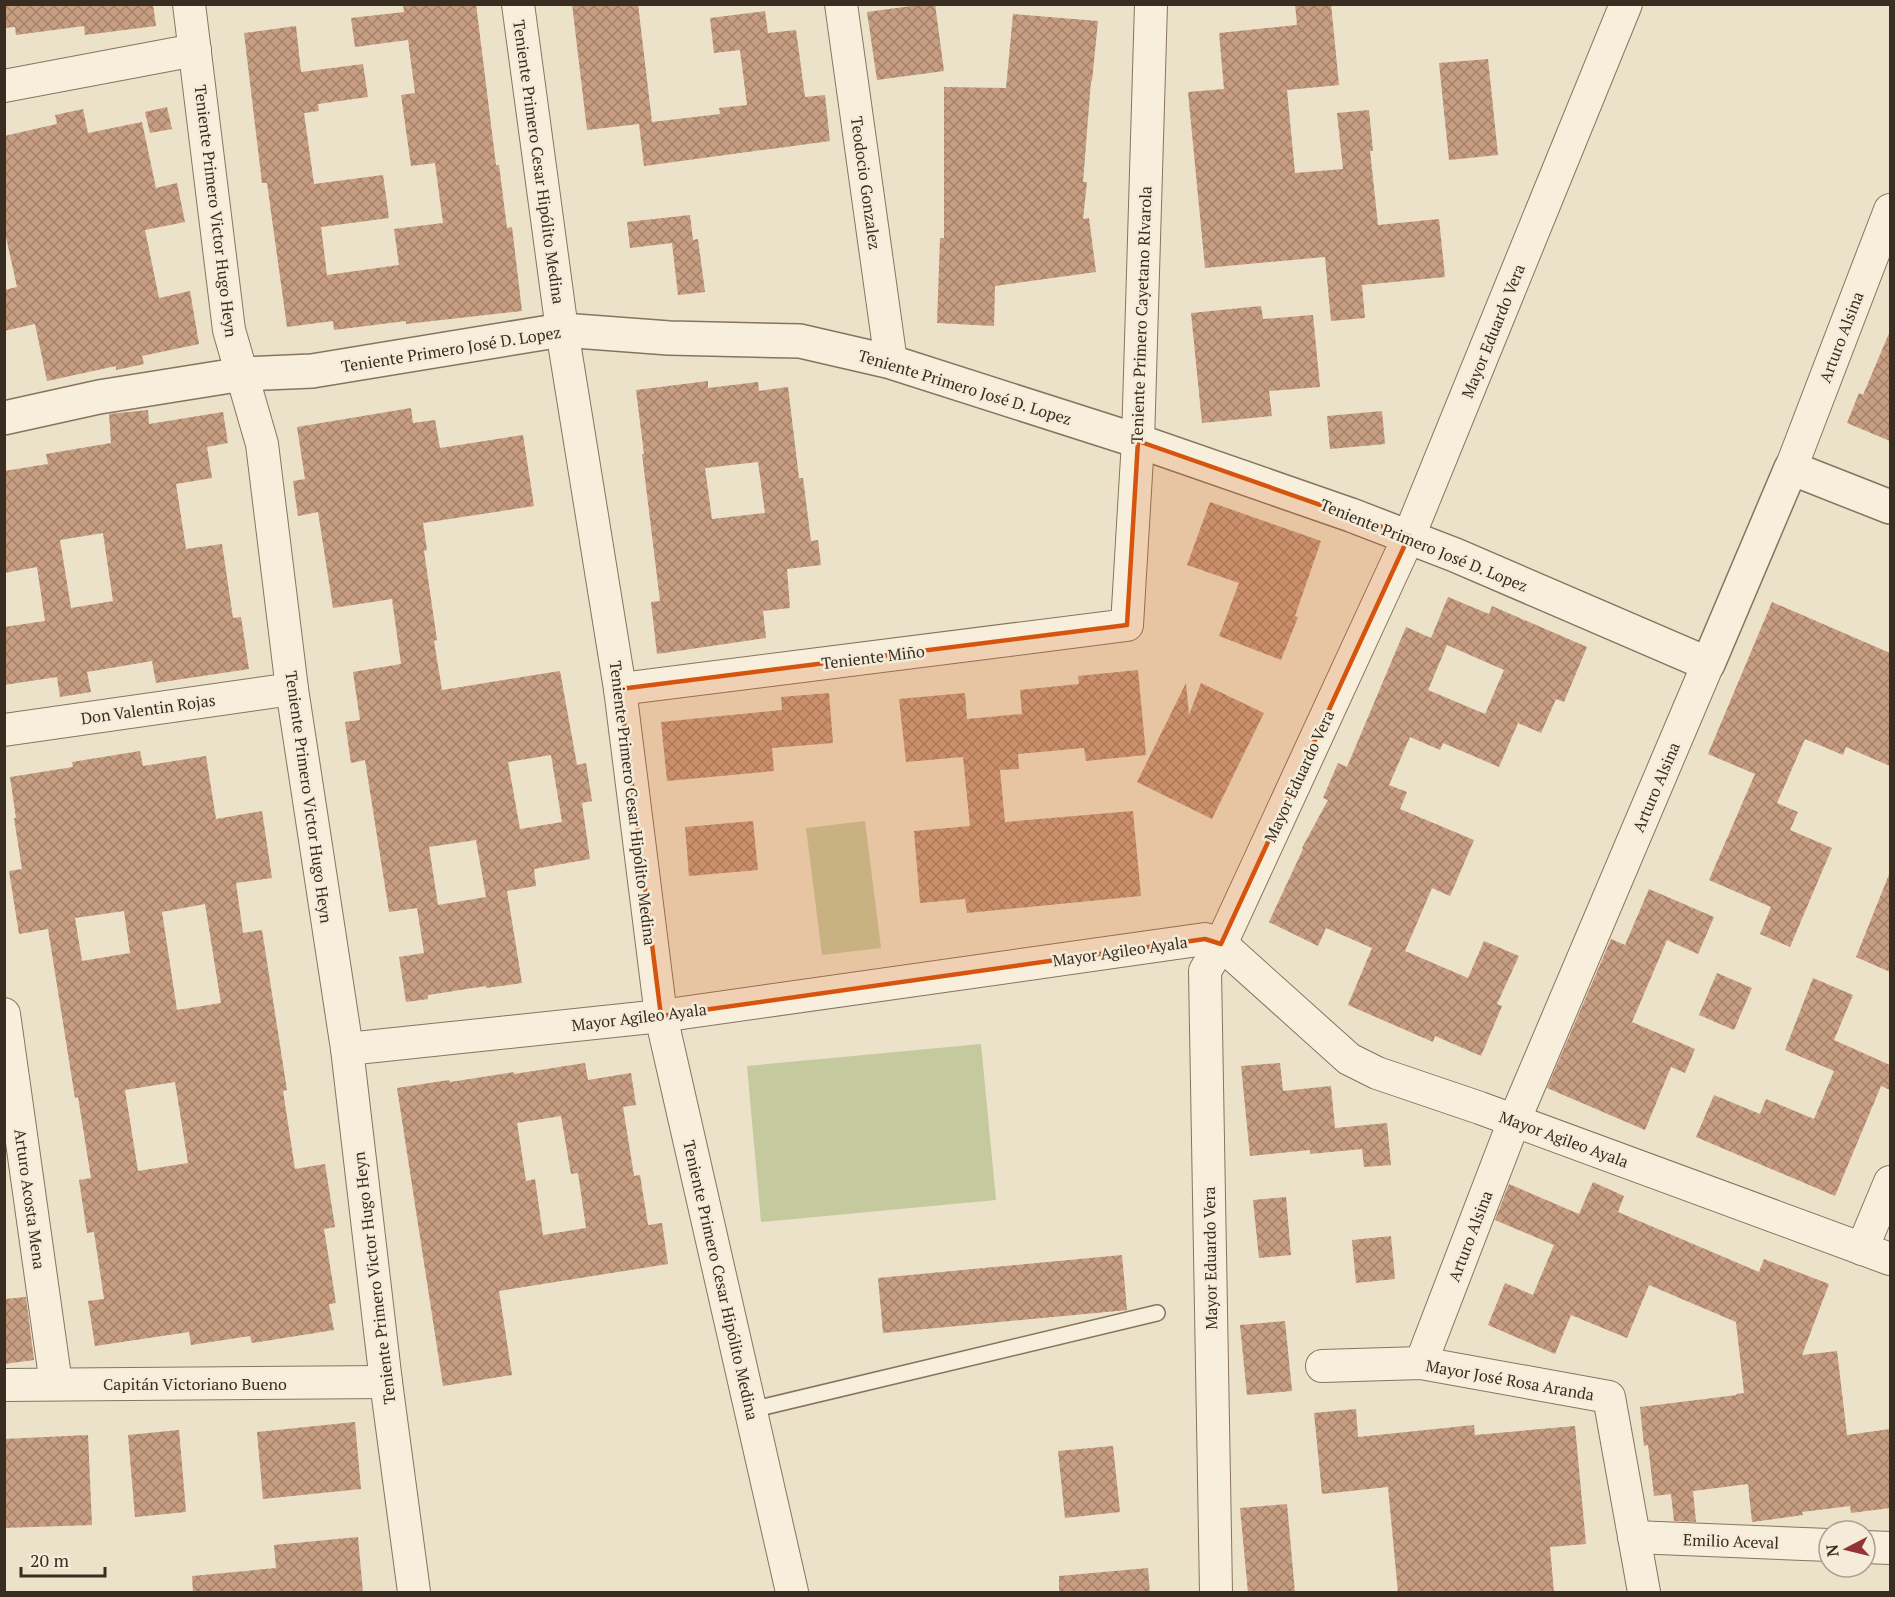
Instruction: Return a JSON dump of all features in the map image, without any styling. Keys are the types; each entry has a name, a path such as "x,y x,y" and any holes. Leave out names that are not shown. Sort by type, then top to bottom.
{"street":[{"name":"Teniente Primero Victor Hugo Heyn","path":"189,4 229,330 262,444 292,689 347,1049 386,1382 414,1593"},
{"name":"Teniente Primero Cesar Hipólito Medina","path":"518,4 562,330 620,689 661,1016 792,1593"},
{"name":"Teodocio Gonzalez","path":"841,4 891,362"},
{"name":"Teniente Primero Cayetano RIvarola","path":"1127,625 1138,441 1151,4"},
{"name":"Mayor Eduardo Vera","path":"1216,1593 1205,971 1221,944 1409,536 1626,4"},
{"path":"4,86 195,50"},
{"name":"Arturo Alsina","path":"1422,1363 1514,1121 1791,468 1890,210"},
{"name":"Teniente Primero José D. Lopez","path":"4,418 99,397 243,375 312,371 562,330 669,338 800,341 891,362 1138,441 1409,536 1708,664"},
{"path":"1791,468 1890,507"},
{"name":"Teniente Miño","path":"620,689 1127,625"},
{"name":"Don Valentin Rojas","path":"4,730 292,689"},
{"name":"Mayor Agileo Ayala","path":"347,1049 661,1016 1205,939 1221,944 1349,1059 1377,1073 1876,1254"},
{"name":"Arturo Acosta Mena","path":"4,1014 56,1384"},
{"path":"1876,1254 1890,1182"},
{"name":"Mayor José Rosa Aranda","path":"1322,1366 1422,1363 1609,1397 1644,1593"},
{"name":"Capitán Victoriano Bueno","path":"4,1385 386,1382"},
{"name":"Emilio Aceval","path":"1634,1537 1817,1545"}],"lane":[{"path":"751,1410 1157,1313"}],"highlighted area":[{"path":"1138,441 1409,536 1221,944 1205,939 661,1016 620,689 1127,625"}],"green space":[{"path":"865,821 881,948 822,955 806,828"},
{"path":"981,1044 996,1200 761,1222 747,1066"}],"building":[{"path":"4,4 153,4 156,26 85,35 84,26 16,35 15,27 4,28"},
{"path":"403,4 476,4 496,165 499,165 507,228 512,227 522,311 334,330 333,321 287,327 267,183 262,183 244,33 296,26 301,72 363,64 368,97 318,104 319,111 304,113 314,184 383,175 389,218 321,227 327,275 399,265 394,229 443,223 435,163 411,166 401,95 415,93 408,40 355,47 351,18 404,12"},
{"path":"572,4 638,4 652,122 720,114 719,108 747,105 740,50 714,53 710,18 765,11 768,33 796,30 805,97 825,95 830,141 644,166 639,124 587,130"},
{"path":"935,4 944,71 877,80 867,12"},
{"path":"1295,4 1331,4 1339,85 1287,90 1295,173 1343,169 1337,113 1369,110 1373,151 1370,151 1378,225 1439,219 1445,277 1362,285 1365,318 1331,321 1325,257 1205,268 1188,92 1224,89 1219,33 1297,25"},
{"path":"1013,14 1098,21 1083,182 1087,182 1083,219 1089,218 1096,272 995,286 994,326 937,323 940,238 944,238 944,87 1006,88"},
{"path":"1488,59 1498,155 1449,160 1439,63"},
{"path":"167,107 172,129 150,133 145,112"},
{"path":"83,109 88,133 142,122 156,188 177,183 185,222 145,230 159,298 190,291 199,344 142,356 144,364 116,370 116,366 47,381 35,324 4,331 4,290 17,287 4,228 4,136 57,124 55,115"},
{"path":"690,215 693,240 698,239 705,292 678,295 672,243 630,248 627,222"},
{"path":"1261,306 1263,319 1313,315 1320,387 1269,391 1272,416 1202,423 1191,313"},
{"path":"1890,331 1890,441 1847,423 1859,393 1863,395"},
{"path":"708,381 708,388 758,382 759,391 788,387 799,478 803,478 811,541 818,540 821,565 787,569 790,608 763,611 766,638 657,654 651,602 660,601 636,390","holes":["758,462 765,513 712,519 705,468"]},
{"path":"411,408 413,423 435,420 440,448 523,435 534,506 423,523 427,550 424,551 437,640 434,641 442,690 560,671 577,765 586,763 592,801 582,803 590,859 534,869 536,886 507,891 522,983 428,995 428,999 406,1002 399,957 424,953 417,908 389,912 365,760 351,763 345,722 360,720 353,672 401,664 392,599 333,608 318,512 298,516 293,481 305,479 297,427","holes":["551,755 562,822 520,829 508,762","476,840 486,897 438,905 429,847"]},
{"path":"148,410 149,424 223,412 228,443 207,447 212,478 176,484 186,549 222,544 233,618 241,617 249,669 156,683 152,661 87,672 91,692 60,697 57,677 4,685 4,627 45,621 37,567 4,573 4,471 48,464 46,454 111,443 109,414","holes":["103,533 113,601 71,608 60,540"]},
{"path":"1382,411 1385,444 1330,449 1327,416"},
{"path":"1210,502 1321,541 1295,616 1298,617 1281,660 1219,636 1239,583 1187,565"},
{"path":"1448,597 1489,614 1492,606 1587,647 1564,702 1556,699 1541,733 1518,723 1499,767 1443,743 1440,750 1410,737 1389,785 1407,792 1400,809 1474,840 1450,896 1432,888 1405,951 1468,978 1484,941 1519,956 1497,1004 1502,1006 1481,1056 1435,1036 1433,1042 1348,1005 1372,948 1326,928 1318,946 1269,922 1302,848 1328,800 1323,798 1338,763 1347,767 1406,627 1431,638","holes":["1447,645 1504,670 1485,714 1428,690"]},
{"path":"1772,602 1890,653 1890,766 1846,747 1843,755 1805,739 1777,803 1798,812 1790,830 1832,848 1790,947 1760,934 1771,907 1709,880 1755,774 1708,754"},
{"path":"1138,670 1146,755 1086,761 1084,748 1018,754 1019,769 1000,770 1005,822 1133,811 1141,896 967,913 965,899 920,903 914,831 970,826 963,757 906,762 899,699 965,693 967,719 1022,714 1020,690 1079,684 1078,676"},
{"path":"1186,683 1189,715 1201,683 1264,713 1212,819 1137,782"},
{"path":"829,693 833,743 772,748 774,771 667,781 661,722 782,710 781,697"},
{"path":"140,751 143,766 206,756 216,819 262,811 272,878 236,883 243,933 262,930 287,1090 283,1091 295,1169 325,1164 335,1227 324,1229 336,1303 329,1304 334,1330 252,1343 250,1336 191,1345 189,1332 95,1346 88,1301 104,1299 94,1232 87,1233 79,1180 91,1178 78,1097 75,1098 48,929 19,934 9,871 22,869 10,777 73,767 72,762","holes":["205,904 221,1003 177,1010 162,912","124,911 130,953 82,961 75,918","175,1082 188,1163 138,1171 125,1090"]},
{"path":"753,821 758,870 689,876 685,827"},
{"path":"1890,872 1890,972 1856,957"},
{"path":"1649,889 1714,917 1698,954 1667,940 1632,1022 1695,1049 1685,1073 1671,1067 1645,1130 1547,1088 1611,939 1625,945"},
{"path":"1717,973 1752,988 1734,1030 1699,1015"},
{"path":"1813,978 1853,995 1834,1040 1890,1065 1890,1090 1881,1086 1835,1196 1696,1137 1714,1095 1760,1114 1766,1099 1814,1119 1834,1071 1785,1050"},
{"path":"585,1063 588,1080 631,1073 636,1105 623,1107 634,1176 640,1175 648,1225 662,1223 668,1264 499,1291 512,1375 443,1386 397,1088 514,1072 514,1074","holes":["561,1116 571,1174 578,1173 586,1228 543,1235 535,1179 526,1181 517,1123"]},
{"path":"1280,1063 1283,1091 1331,1086 1335,1128 1387,1123 1391,1165 1364,1167 1362,1149 1310,1154 1310,1150 1250,1156 1241,1066"},
{"path":"1593,1182 1624,1196 1618,1212 1759,1272 1764,1259 1829,1284 1802,1355 1837,1351 1847,1435 1890,1429 1890,1508 1851,1513 1850,1506 1802,1512 1803,1515 1752,1522 1748,1484 1693,1491 1696,1522 1674,1521 1671,1494 1654,1496 1648,1445 1644,1446 1640,1407 1744,1393 1736,1322 1649,1285 1627,1338 1571,1315 1555,1354 1488,1325 1505,1283 1533,1295 1554,1245 1495,1220 1509,1184 1579,1214"},
{"path":"1286,1197 1291,1255 1259,1258 1253,1200"},
{"path":"1391,1236 1395,1279 1356,1283 1352,1240"},
{"path":"1122,1255 1127,1310 883,1333 878,1278"},
{"path":"26,1297 34,1360 4,1364 4,1299"},
{"path":"1285,1321 1292,1391 1247,1395 1240,1325"},
{"path":"1356,1409 1358,1437 1474,1425 1475,1435 1575,1426 1586,1544 1550,1547 1554,1593 1398,1593 1388,1487 1322,1494 1314,1413"},
{"path":"355,1422 361,1489 263,1499 257,1432"},
{"path":"179,1430 186,1512 135,1517 128,1435"},
{"path":"88,1435 92,1525 4,1528 4,1439"},
{"path":"1113,1446 1120,1512 1065,1518 1058,1451"},
{"path":"1287,1504 1295,1593 1248,1593 1240,1508"},
{"path":"358,1537 363,1593 193,1593 192,1576 276,1568 274,1545"},
{"path":"1148,1568 1150,1593 1059,1593 1059,1576"}]}
